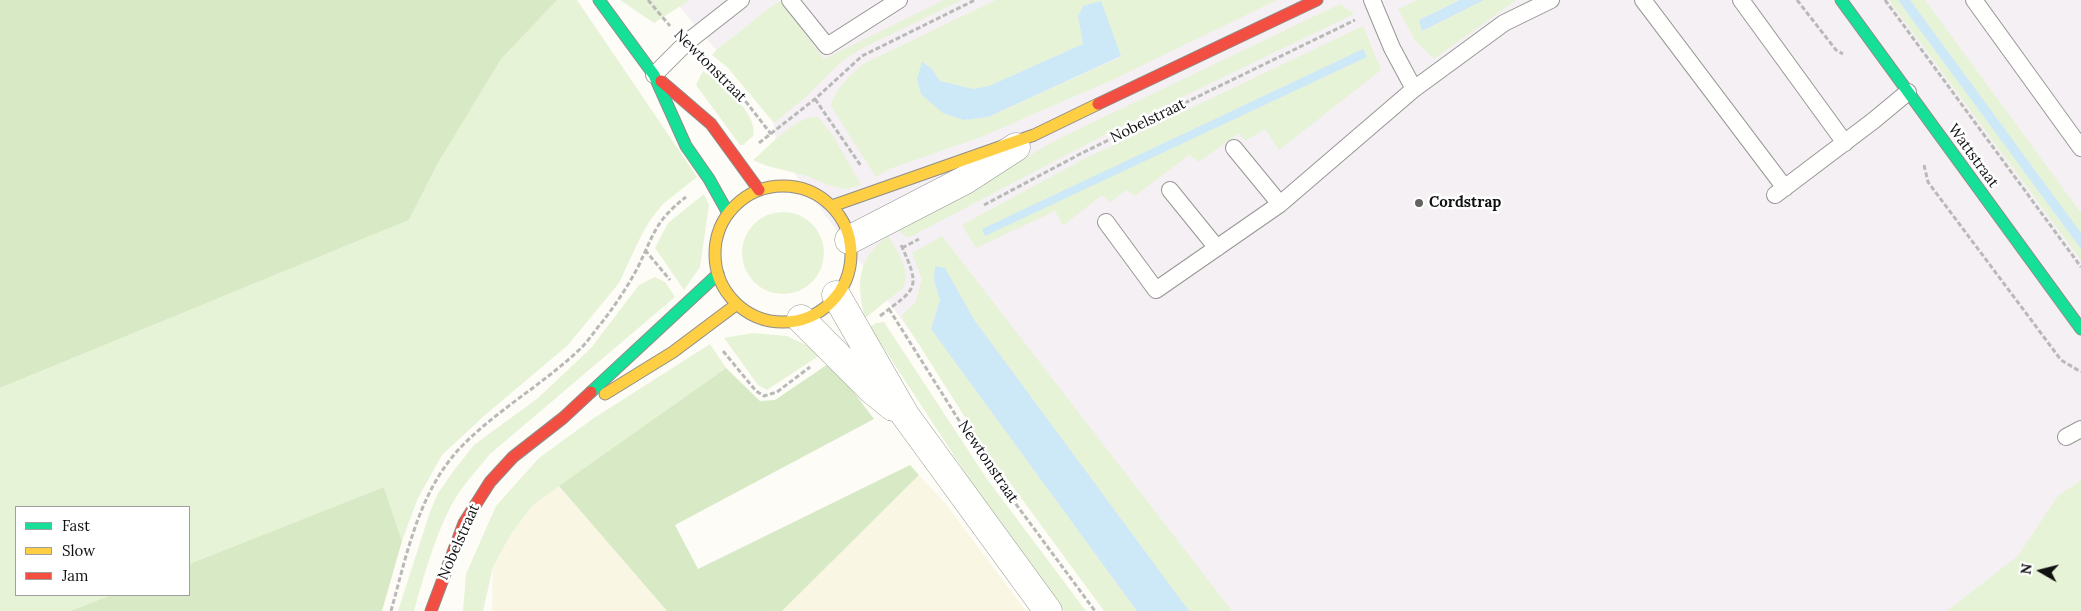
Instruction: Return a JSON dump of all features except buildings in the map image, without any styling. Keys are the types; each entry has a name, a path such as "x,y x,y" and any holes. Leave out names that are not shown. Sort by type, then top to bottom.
{"street":[{"path":"599,0 654,75 686,146 709,179 728,213"},
{"path":"832,206 1034,135 1318,0"},
{"name":"Wattstraat","path":"1843,1 2081,329"},
{"path":"654,75 711,124 759,190"},
{"path":"849,240 965,180 1034,135"},
{"path":"781,186 803,188 832,206 842,220 849,240 849,269 844,283 836,295 821,310 801,319 784,322 767,320 751,314 737,304 726,290 718,274 715,258 715,242 720,227 728,213 742,199 759,190 781,186"},
{"name":"Nobelstraat","path":"431,611 455,543 482,492 513,458 563,418 718,274"},
{"path":"836,295 859,332 904,415 1048,611"},
{"name":"Nobelstraat","path":"563,418 659,363 708,330 737,304"},
{"path":"801,319 872,390 904,415"}],"lane":[{"path":"654,75 686,43 741,0"},
{"path":"790,0 827,46 899,0"},
{"path":"1106,222 1156,290 1280,204 1414,90 1504,23 1551,0"},
{"path":"1642,0 1780,191 1845,143 1908,92"},
{"path":"1741,0 1845,143"},
{"path":"1974,0 2081,148"},
{"path":"1374,5 1392,48 1414,90"},
{"path":"1234,148 1280,204"},
{"path":"1170,190 1217,248"},
{"path":"2066,437 2081,429"}],"path":[{"name":"Newtonstraat","path":"648,0 686,43 736,89 771,134 816,99 862,56 975,0"},
{"path":"1886,0 2081,267"},
{"name":"Nobelstraat","path":"979,207 1374,5"},
{"path":"902,248 928,235"},
{"path":"645,250 688,302"},
{"name":"Newtonstraat","path":"859,332 889,309 987,466 1094,611"},
{"path":"708,330 756,391 764,396 777,392 832,352"}],"shaded area":[{"path":"674,0 2081,0 2081,611 1108,611 892,306 777,149 773,118"},
{"path":"919,475 946,504 1026,611 782,611"},
{"path":"559,486 667,611 492,611 493,567 511,534 533,505"}],"green space":[{"path":"0,0 557,0 501,59 438,163 409,220 0,388"},
{"path":"557,0 577,0 697,177 663,204 651,219 619,283 568,345 484,416 442,455 418,498 402,541 384,487 190,564 190,506 15,506 15,596 108,596 70,611 0,611 0,388 409,220 438,163 501,58"},
{"path":"620,0 690,0 654,23"},
{"path":"944,0 962,0 865,47 843,60 806,97 774,123 728,68 712,55 780,1 824,59"},
{"path":"996,0 1277,0 1112,80 981,137 889,169 876,177 831,106 839,88 863,64","holes":["1083,6 1121,57 988,117 964,120 922,62 931,68 940,81 973,89 989,86 1083,44 1078,16"]},
{"path":"1417,0 1460,0 1419,20 1423,31 1484,0 1516,0 1434,59 1415,40 1398,9"},
{"path":"1889,0 1898,0 2081,249 2081,260"},
{"path":"1910,0 1925,0 2081,213 2081,233"},
{"path":"1340,4 1354,14 1114,130 910,237 899,231 901,228 1060,138"},
{"path":"1363,26 1381,70 1279,150 1265,129 1245,141 1239,133 1199,162 1189,155 1135,196 1126,190 1110,202 1102,195 1065,224 1062,224 1055,211 976,248 962,225 1082,160","holes":["1363,49 1367,57 985,235 983,229"]},
{"path":"703,71 737,99 750,118 753,136 743,145 740,145 696,85"},
{"path":"812,117 818,117 834,137 861,185 845,189 828,185 807,176 767,166 753,160 788,129"},
{"path":"704,194 709,205 700,267 684,290 655,248 668,223"},
{"path":"783,212 799,215 812,224 821,237 824,253 821,269 812,282 799,291 783,294 767,291 754,282 745,269 742,253 745,237 754,224 767,215"},
{"path":"888,236 905,268 905,282 903,288 865,318 860,293 861,272 870,253"},
{"path":"942,236 1232,611 1189,611 975,321 945,268 934,280 940,300 931,329 1137,611 1104,611 983,446 901,316 915,303 922,279 912,253"},
{"path":"655,277 665,282 675,297 490,454 464,486 451,506 434,544 414,611 398,611 430,512 438,493 455,469 474,445 538,398 591,348 639,285"},
{"path":"884,322 987,479 1086,611 1064,611 1000,526 870,327 876,323"},
{"path":"753,333 787,336 823,353 767,390 758,385 724,338"},
{"path":"710,344 726,368 533,505 511,534 493,567 483,611 463,611 466,574 496,506 539,458 594,418"},
{"path":"831,362 874,419 675,525 698,569 910,465 919,475 782,611 667,611 559,486 726,368 760,401 775,400"},
{"path":"2081,480 2081,611 1947,611 2018,556 2058,496"},
{"path":"384,487 402,541 382,611 70,611 108,596 190,596 190,564"}],"water":[{"path":"1460,0 1484,0 1422,31 1419,20"},
{"path":"1898,0 1910,0 2081,233 2081,249"},
{"path":"1101,1 1121,56 988,117 964,120 943,113 921,94 917,79 922,62 931,68 940,81 973,89 989,86 1083,44 1078,16 1083,6"},
{"path":"1363,49 1367,57 985,236 982,229"},
{"path":"935,266 945,268 975,321 1189,611 1137,611 931,329 940,300 934,280"}],"traffic: fast":[{"path":"599,0 654,75 686,146 709,179 728,213"},
{"path":"1841,0 2081,329"},
{"path":"591,392 718,274"}],"traffic: slow":[{"path":"832,206 1034,135 1098,104"},
{"path":"783,186 809,191 831,206 846,228 851,254 846,280 831,302 809,317 783,322 757,317 735,302 720,280 715,254 720,228 735,206 757,191 783,186"},
{"path":"605,394 673,352 737,304"}],"traffic: jam":[{"path":"1098,104 1317,0"},
{"path":"661,81 711,124 759,190"},
{"path":"431,611 464,523 490,482 513,457 563,418 591,392"}],"place":[{"name":"Cordstrap","path":"1419,203"}]}
